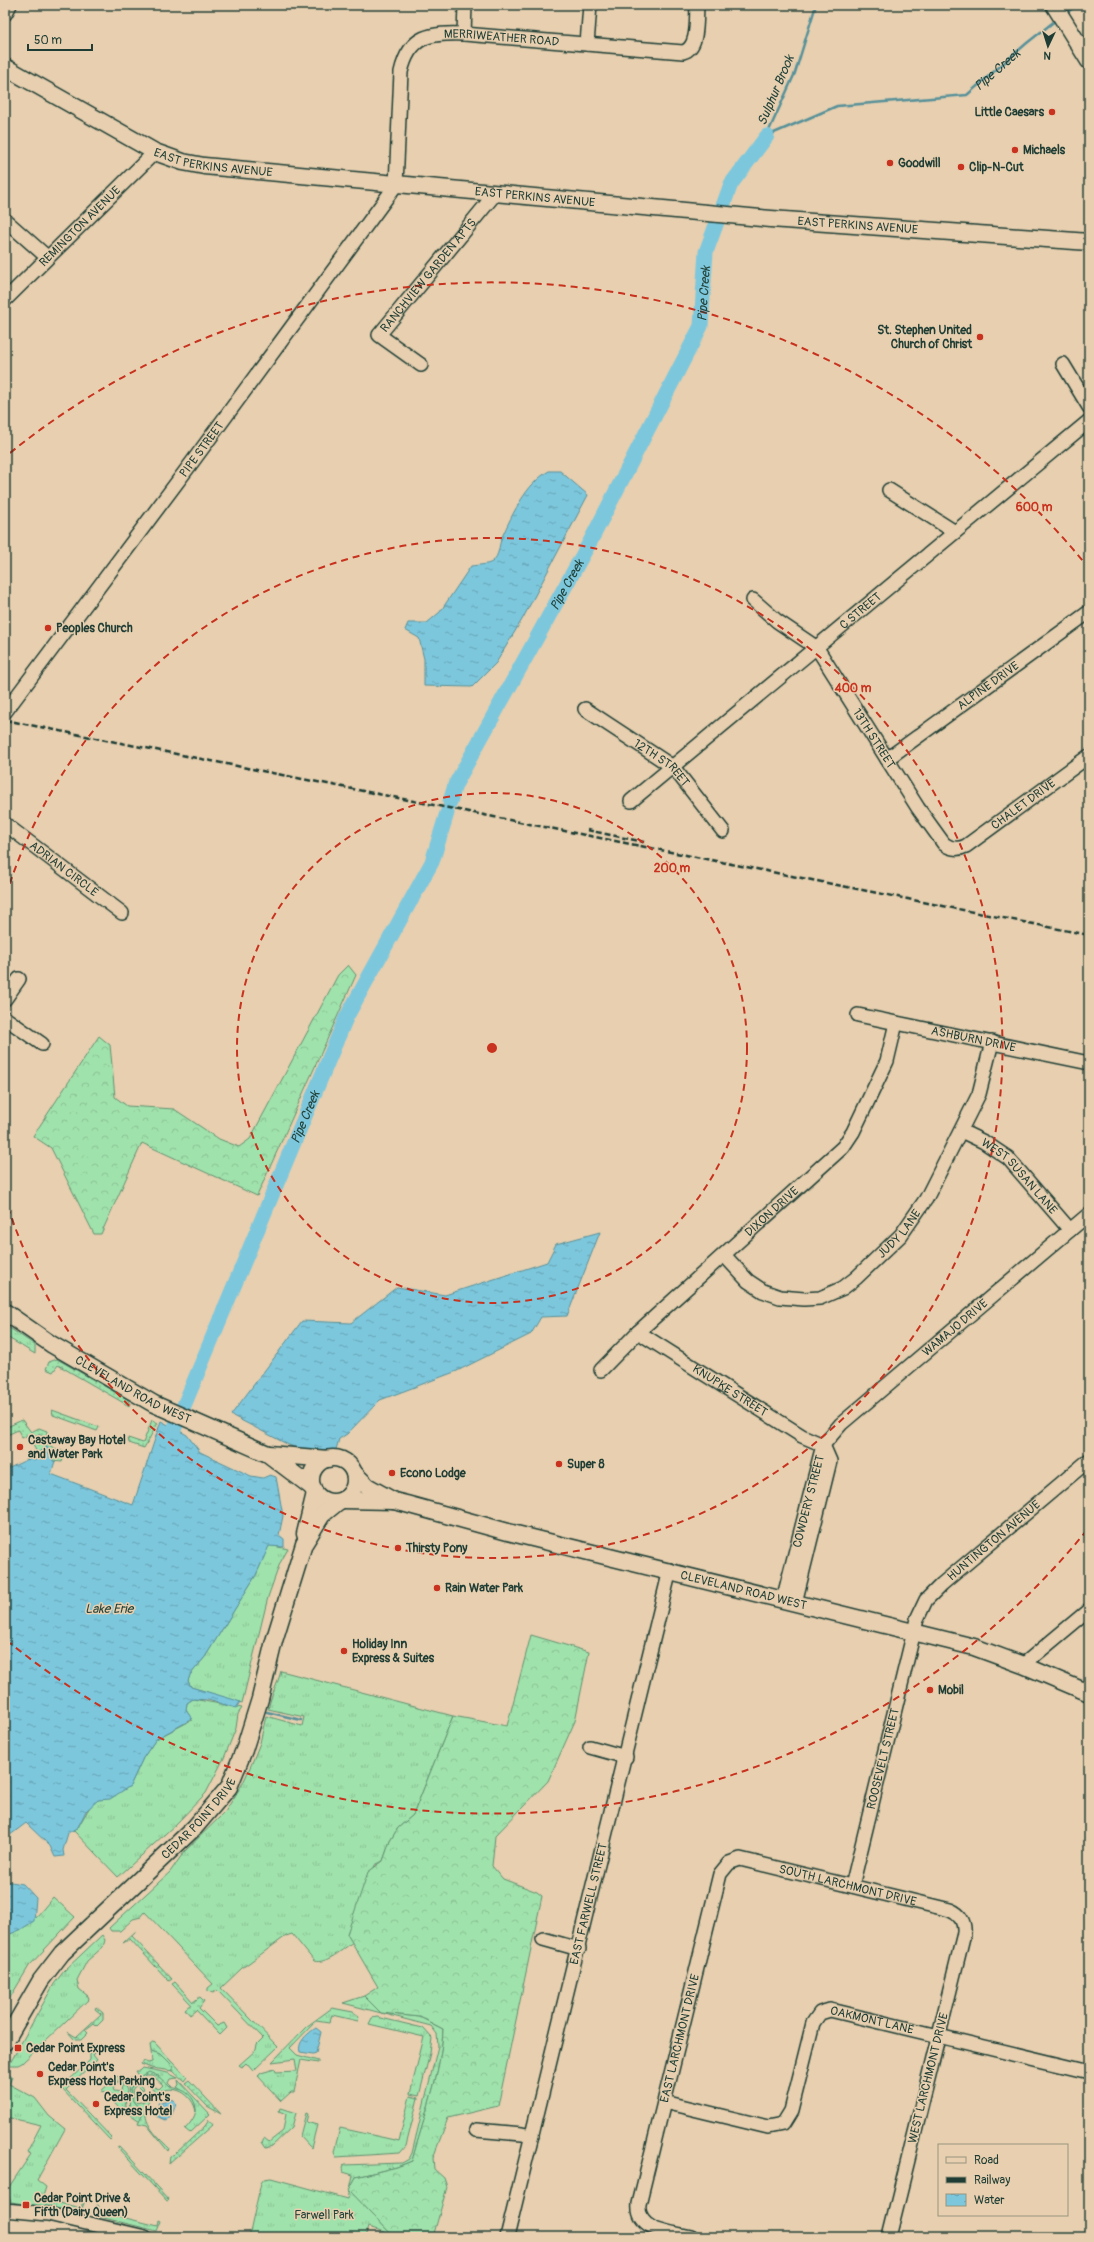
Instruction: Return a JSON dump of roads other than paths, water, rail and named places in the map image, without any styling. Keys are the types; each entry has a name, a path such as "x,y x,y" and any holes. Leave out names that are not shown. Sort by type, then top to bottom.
{"main road":[{"path":"1054,5 1089,61"},
{"name":"EAST PERKINS AVENUE","path":"5,67 155,152 183,162 204,166 694,212 1089,242"},
{"name":"CLEVELAND ROAD WEST","path":"5,1312 51,1344 154,1404 268,1454 314,1490"},
{"name":"CLEVELAND ROAD WEST","path":"268,1454 328,1459"},
{"path":"328,1459 344,1461 354,1473 354,1488 341,1501 328,1502 314,1490 312,1477 315,1468 328,1459"},
{"name":"CLEVELAND ROAD WEST","path":"354,1473 367,1486 394,1501 508,1532 670,1570 974,1647 1023,1665 1089,1693"},
{"name":"CEDAR POINT DRIVE","path":"5,2042 41,1980 62,1953 195,1828 229,1787 244,1750 260,1700 274,1641 304,1544 314,1490"},
{"name":"CLEVELAND ROAD WEST","path":"341,1501 394,1501"},
{"name":"CEDAR POINT DRIVE","path":"304,1544 322,1515 341,1501"}],"street":[{"path":"5,14 10,5"},
{"path":"464,34 465,5"},
{"path":"587,44 590,5"},
{"name":"MERRIWEATHER ROAD","path":"396,185 401,72 412,47 424,37 442,33 464,34 686,52 693,42 697,5"},
{"name":"REMINGTON AVENUE","path":"5,300 155,152"},
{"name":"PIPE STREET","path":"5,712 193,461 396,185"},
{"name":"RANCHVIEW GARDEN APTS","path":"421,365 379,336 495,194"},
{"path":"5,220 48,258"},
{"path":"1063,364 1089,407"},
{"name":"C STREET","path":"631,801 1089,421"},
{"path":"888,490 955,532"},
{"name":"13TH STREET","path":"753,600 775,619 817,648 887,759 941,840 947,846 956,848"},
{"name":"ALPINE DRIVE","path":"887,759 1089,612"},
{"name":"12TH STREET","path":"585,709 673,767 723,832"},
{"name":"CHALET DRIVE","path":"956,848 966,846 1089,756"},
{"name":"ADRIAN CIRCLE","path":"5,824 122,913"},
{"path":"5,999 19,979"},
{"name":"ASHBURN DRIVE","path":"858,1015 1089,1063"},
{"path":"5,1018 42,1044"},
{"name":"DIXON DRIVE","path":"601,1370 638,1332 846,1144 887,1061 896,1023"},
{"name":"JUDY LANE","path":"724,1255 748,1281 773,1295 796,1299 812,1299 839,1290 882,1255 915,1217 979,1094 992,1042"},
{"name":"WEST SUSAN LANE","path":"961,1131 984,1142 1008,1158 1070,1230"},
{"name":"WAMAJO DRIVE","path":"823,1445 841,1424 1089,1214"},
{"name":"KNUPKE STREET","path":"638,1332 802,1436 823,1445"},
{"name":"COWDERY STREET","path":"789,1601 823,1445"},
{"name":"HUNTINGTON AVENUE","path":"914,1632 921,1609 930,1596 1089,1460"},
{"name":"EAST FARWELL STREET","path":"507,2237 626,1757 670,1570"},
{"path":"1023,1665 1089,1610"},
{"name":"ROOSEVELT STREET","path":"852,1886 914,1632"},
{"path":"590,1747 626,1757"},
{"name":"SOUTH LARCHMONT DRIVE","path":"730,1862 745,1860 950,1910 962,1920"},
{"name":"EAST LARCHMONT DRIVE","path":"691,2237 653,2228 642,2218 639,2204 720,1874 724,1867 730,1862"},
{"name":"WEST LARCHMONT DRIVE","path":"889,2237 964,1933 962,1920"},
{"path":"543,1940 579,1949"},
{"name":"OAKMONT LANE","path":"664,2102 774,2128 783,2124 789,2116 811,2028 815,2019 822,2012 839,2011 1089,2072"},
{"path":"476,2130 532,2136"},
{"path":"5,2210 48,2214 145,2237"}],"water":[{"path":"549,471 560,471 588,495 523,618 496,663 472,687 424,686 424,659 419,638 405,630 408,623 427,623 440,612 471,566 487,564 495,559 498,554 502,537 521,500 534,483"},
{"path":"600,1232 567,1316 541,1317 531,1334 457,1371 380,1400 347,1434 339,1439 335,1453 306,1454 231,1415 302,1321 351,1323 397,1287 445,1295 547,1262 556,1244"},
{"name":"Lake Erie","path":"161,1421 187,1435 200,1452 251,1476 263,1478 270,1475 276,1477 283,1516 279,1535 284,1539 284,1547 269,1546 256,1575 205,1657 190,1675 188,1681 191,1687 240,1702 236,1708 208,1700 193,1699 187,1703 186,1710 192,1719 156,1739 143,1758 130,1786 110,1799 98,1800 86,1811 78,1827 68,1833 63,1850 64,1856 55,1857 50,1846 26,1823 5,1839 5,1470 37,1455 37,1453 47,1447 51,1453 53,1461 55,1461 51,1474 133,1505"},
{"path":"5,1881 23,1884 36,1898 34,1921 20,1930 5,1936"},
{"path":"316,2028 321,2032 316,2053 300,2052 299,2048 302,2041"},
{"path":"171,2099 174,2100 176,2104 171,2117 165,2120 156,2116 155,2110 159,2106 158,2103"}],"waterway":[{"name":"Sulphur Brook","path":"767,135 795,73 816,5"},
{"name":"Pipe Creek","path":"1065,14 1077,5"},
{"name":"Pipe Creek","path":"767,136 837,106 967,95 1056,20"},
{"name":"Pipe Creek","path":"450,802 455,785 591,540 701,326 706,252 731,184 767,136"},
{"name":"Pipe Creek","path":"175,1427 346,1018 432,862 447,813"},
{"path":"267,1712 301,1720"}],"railway":[{"path":"5,720 1089,935"},
{"path":"587,830 644,842"}],"place":[{"name":"Little Caesars","path":"1052,112"},
{"name":"Michaels","path":"1015,150"},
{"name":"Goodwill","path":"890,163"},
{"name":"Clip-N-Cut","path":"961,167"},
{"name":"St. Stephen United Church of Christ","path":"980,337"},
{"name":"Peoples Church","path":"48,628"},
{"name":"Castaway Bay Hotel and Water Park","path":"20,1447"},
{"name":"Super 8","path":"559,1464"},
{"name":"Econo Lodge","path":"392,1473"},
{"name":"Thirsty Pony","path":"398,1548"},
{"name":"Rain Water Park","path":"437,1588"},
{"name":"Holiday Inn Express & Suites","path":"344,1651"},
{"name":"Mobil","path":"930,1690"},
{"name":"Cedar Point Express","path":"18,2048"},
{"name":"Cedar Point's Express Hotel Parking","path":"40,2074"},
{"name":"Cedar Point's Express Hotel","path":"96,2104"},
{"name":"Cedar Point Drive & Fifth (Dairy Queen)","path":"26,2205"}],"park label":[{"name":"Farwell Park","path":"324,2215"}]}
